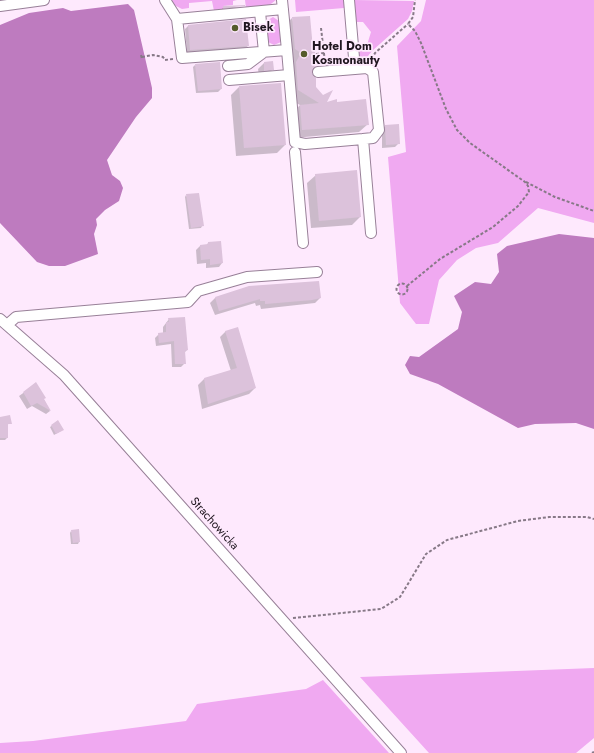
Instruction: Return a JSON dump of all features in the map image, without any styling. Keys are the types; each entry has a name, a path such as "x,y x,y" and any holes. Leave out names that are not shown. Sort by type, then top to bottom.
{"street":[{"path":"0,6 44,0"},
{"path":"165,0 177,19 182,58 287,50"},
{"path":"349,0 355,69"},
{"path":"177,19 260,12 283,5 294,142 305,144 373,138 379,130 375,79 373,72 367,68 322,72"},
{"path":"260,12 264,52"},
{"path":"228,66 248,64 264,52"},
{"path":"229,80 289,75"},
{"path":"363,139 371,233"},
{"path":"295,152 303,243"},
{"path":"3,322 16,317 188,302 198,291 247,277 317,272"},
{"name":"Strachowicka","path":"3,322 64,375 401,753"}],"path":[{"path":"367,68 375,53 408,24 413,17 415,0"},
{"path":"408,24 418,37 446,109 457,130 470,143 525,182 532,184 554,197 594,211"},
{"path":"321,28 324,53 322,72"},
{"path":"316,54 324,53"},
{"path":"142,57 153,55 164,57"},
{"path":"407,286 403,283 398,285 396,289 397,293 402,295 405,294 408,290 407,286 440,259 493,227 513,210 529,192 528,186 525,182"},
{"path":"281,619 381,609 400,597 426,554 447,540 518,521 549,517 587,516 594,519"}],"shaded area":[{"path":"172,0 237,0 233,1 233,5 223,6 223,10 214,11 212,1 189,3 189,8 182,9 174,5"},
{"path":"245,0 276,0 267,7 246,8"},
{"path":"295,0 344,0 344,8 296,12"},
{"path":"354,0 414,1 412,11 408,19 372,51 368,56 368,61 360,63 358,47 367,45 371,32 363,22 356,22"},
{"path":"426,0 594,0 594,223 538,208 498,243 476,248 457,260 439,280 429,324 416,324 400,303 388,157 406,152 397,46 421,21"},
{"path":"128,4 134,10 152,88 152,98 136,117 107,160 112,175 120,181 123,188 119,201 105,210 96,219 97,225 94,234 98,254 65,266 49,266 37,262 0,223 0,25 29,13 63,8 71,11"},
{"path":"273,17 279,21 281,42 274,45 268,42 266,24 268,20"},
{"path":"559,234 594,238 594,429 576,423 535,424 518,428 438,384 410,374 405,365 410,356 419,357 458,329 462,312 454,296 475,282 491,284 499,272 497,254 507,246"},
{"path":"594,668 594,738 576,753 429,753 360,677"},
{"path":"323,680 389,753 0,753 0,743 33,741 186,721 197,704 306,689"}],"building":[{"path":"223,6 245,6 223,8"},
{"path":"310,16 313,49 316,54 315,66 312,73 316,78 316,87 323,95 333,90 327,102 337,99 337,102 366,99 369,125 302,130 300,105 319,103 298,90 296,62 301,53 295,49 292,17"},
{"path":"246,19 249,46 190,50 188,25"},
{"path":"273,61 274,70 264,71 264,62"},
{"path":"220,62 222,89 198,91 195,64"},
{"path":"281,83 286,145 244,148 239,86"},
{"path":"399,124 400,144 386,145 385,125"},
{"path":"357,170 361,217 319,221 315,174"},
{"path":"199,193 204,226 191,228 186,194"},
{"path":"221,241 223,263 210,265 210,259 201,260 200,245 208,244 208,242"},
{"path":"319,281 321,298 312,300 265,304 265,301 260,301 260,299 219,311 215,297 249,286"},
{"path":"185,317 188,350 185,351 186,364 175,364 174,341 159,343 158,333 166,332 166,322 169,322 168,318"},
{"path":"238,327 256,388 208,404 204,378 237,368 225,331"},
{"path":"36,382 46,398 44,399 51,411 37,403 31,406 23,392"},
{"path":"10,415 12,424 8,424 8,438 0,438 0,417"},
{"path":"58,420 64,430 56,434 51,425"},
{"path":"79,529 80,542 73,543 71,530"}],"place":[{"name":"Bisek","path":"235,28"},
{"name":"Hotel Dom Kosmonauty","path":"304,54"}]}
